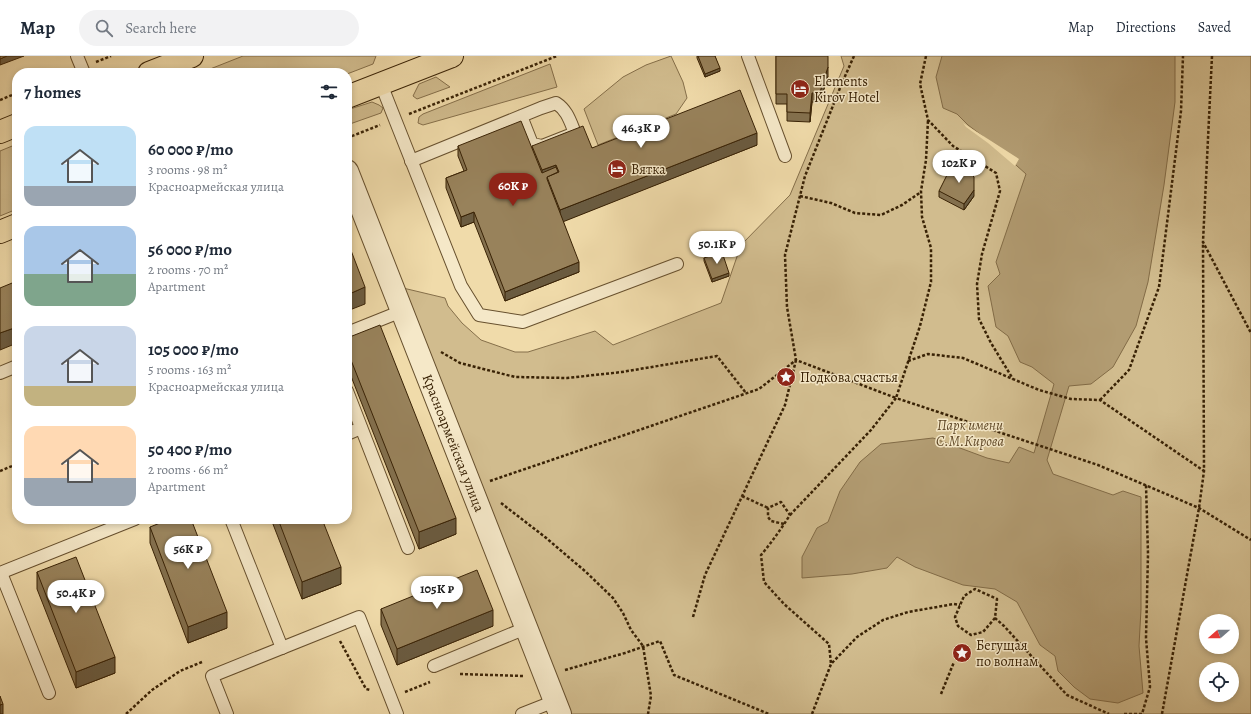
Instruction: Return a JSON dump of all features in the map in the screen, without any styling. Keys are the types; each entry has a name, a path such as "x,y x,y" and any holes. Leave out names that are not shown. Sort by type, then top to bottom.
{"main road":[{"path":"162,68 192,56"},
{"path":"352,96 441,58"},
{"path":"0,132 12,127"},
{"path":"0,232 12,227"}],"street":[{"name":"Красноармейская улица","path":"352,184 557,708"}],"lane":[{"path":"77,56 82,68"},
{"path":"748,56 785,156"},
{"path":"381,84 461,286 479,315 523,322 677,264"},
{"path":"412,161 521,116"},
{"path":"352,331 402,311"},
{"path":"0,373 12,368"},
{"path":"352,404 408,548"},
{"path":"352,432 361,428"},
{"path":"50,693 1,573 123,524"},
{"path":"233,524 282,648"},
{"path":"227,714 212,676 359,617 397,714"},
{"path":"434,666 526,628"},
{"path":"522,714 557,708"}],"path":[{"path":"352,136 557,56"},
{"path":"693,617 705,575 785,405 796,360 787,307 785,255 805,176 854,56"},
{"path":"832,664 829,644 784,604 764,582 761,555 790,515 871,430 896,398 920,326 931,282 931,248 922,217 921,191 926,160 928,120 920,84 926,56"},
{"path":"1100,400 1129,370 1159,287 1181,111 1183,56"},
{"path":"1162,714 1199,508 1204,471 1203,242 1212,56"},
{"path":"0,100 12,95"},
{"path":"928,120 952,146 996,173 1000,191 982,254 977,284 979,319 991,343 1013,379"},
{"path":"800,196 832,203 855,213 881,215 902,204 921,191"},
{"path":"1203,242 1251,333"},
{"path":"437,349 460,363 515,377 566,378 622,372 717,356 746,393"},
{"path":"908,361 928,354 963,358 1039,390 1071,399 1100,400 1204,471"},
{"path":"471,486 759,389 796,360"},
{"path":"796,360 896,398 1098,465 1199,508 1251,540"},
{"path":"0,471 12,466"},
{"path":"1124,714 1142,714 1150,687 1146,638 1148,554 1146,485"},
{"path":"742,496 768,508 781,502 790,515"},
{"path":"497,501 569,557 616,603 623,613 631,630 643,646 651,696 648,714"},
{"path":"768,508 768,517 771,520 784,524"},
{"path":"975,589 997,599 995,618 982,632 971,635 958,626 955,617 964,596 975,589"},
{"path":"812,714 832,664 858,637 883,620 908,612 954,604 960,605"},
{"path":"995,618 1067,695 1109,714"},
{"path":"333,628 366,689 390,698 432,682"},
{"path":"452,674 545,676 625,653 660,641 674,675 769,714"},
{"path":"126,714 158,686 180,671 202,662"},
{"path":"941,694 954,662"}],"green space":[{"path":"243,56 376,56 373,64 352,72 352,68 213,68"},
{"path":"671,56 683,82 687,98 676,114 598,145 584,109 623,77 646,65"},
{"name":"Парк имени С.М.Кирова","path":"841,56 1251,56 1251,714 570,714 403,288 445,298 448,306 462,323 481,340 515,352 528,352 595,331 613,345 721,303 741,245 790,195 844,66"},
{"path":"550,64 557,87 423,125 418,123 419,117 423,114"},
{"path":"436,77 450,87 417,99 413,96 419,84"},
{"path":"372,102 383,108 381,113 352,123 352,108"},
{"path":"12,146 12,211 0,216 0,151"}],"shaded area":[{"path":"942,56 1175,56 1175,102 1164,185 1148,282 1136,326 1113,367 1091,384 1069,386 1047,460 1053,474 1113,495 1123,491 1141,497 1141,609 1139,646 1143,693 1118,703 1090,699 1074,687 1058,671 1055,656 1040,645 1017,602 995,589 963,585 915,567 897,557 887,568 852,574 802,578 802,557 817,528 828,522 840,491 860,462 881,444 933,438 987,458 1009,463 1019,447 1034,453 1054,384 1032,367 1020,362 1008,336 996,327 988,286 1000,274 996,262 1026,174 957,114 943,108 936,77"}],"pier":[{"path":"963,123 1019,159 1015,166 966,127"}],"building":[{"path":"0,56 7,56 0,59"},
{"path":"698,56 715,56 720,68 705,74"},
{"name":"Elements Kirov Hotel","path":"776,56 828,56 828,67 820,92 812,93 810,113 787,112 787,94 776,94"},
{"name":"Вятка","path":"740,90 757,133 560,210 547,177 559,172 556,165 542,170 532,146 583,126 592,148"},
{"path":"521,121 542,173 556,167 558,172 547,177 547,179 579,262 505,292 474,212 461,217 446,178 467,170 458,146"},
{"path":"960,165 968,170 974,177 974,190 964,204 939,191 948,173 953,167"},
{"path":"722,252 729,273 712,279 704,258"},
{"path":"352,253 365,287 352,293"},
{"path":"12,283 12,329 0,333 0,288"},
{"path":"380,325 456,518 419,532 352,363 352,336"},
{"path":"158,524 193,524 227,612 188,627 150,527"},
{"path":"280,524 324,524 341,567 302,582"},
{"path":"76,557 115,657 76,672 37,572"},
{"path":"477,570 493,610 397,649 381,609"},
{"path":"0,696 3,704 0,705"}],"place":[{"name":"Elements Kirov Hotel","path":"800,89"},
{"name":"Вятка","path":"617,169"},
{"name":"Подкова счастья","path":"786,377"},
{"name":"Бегущая по волнам","path":"962,653"}]}
